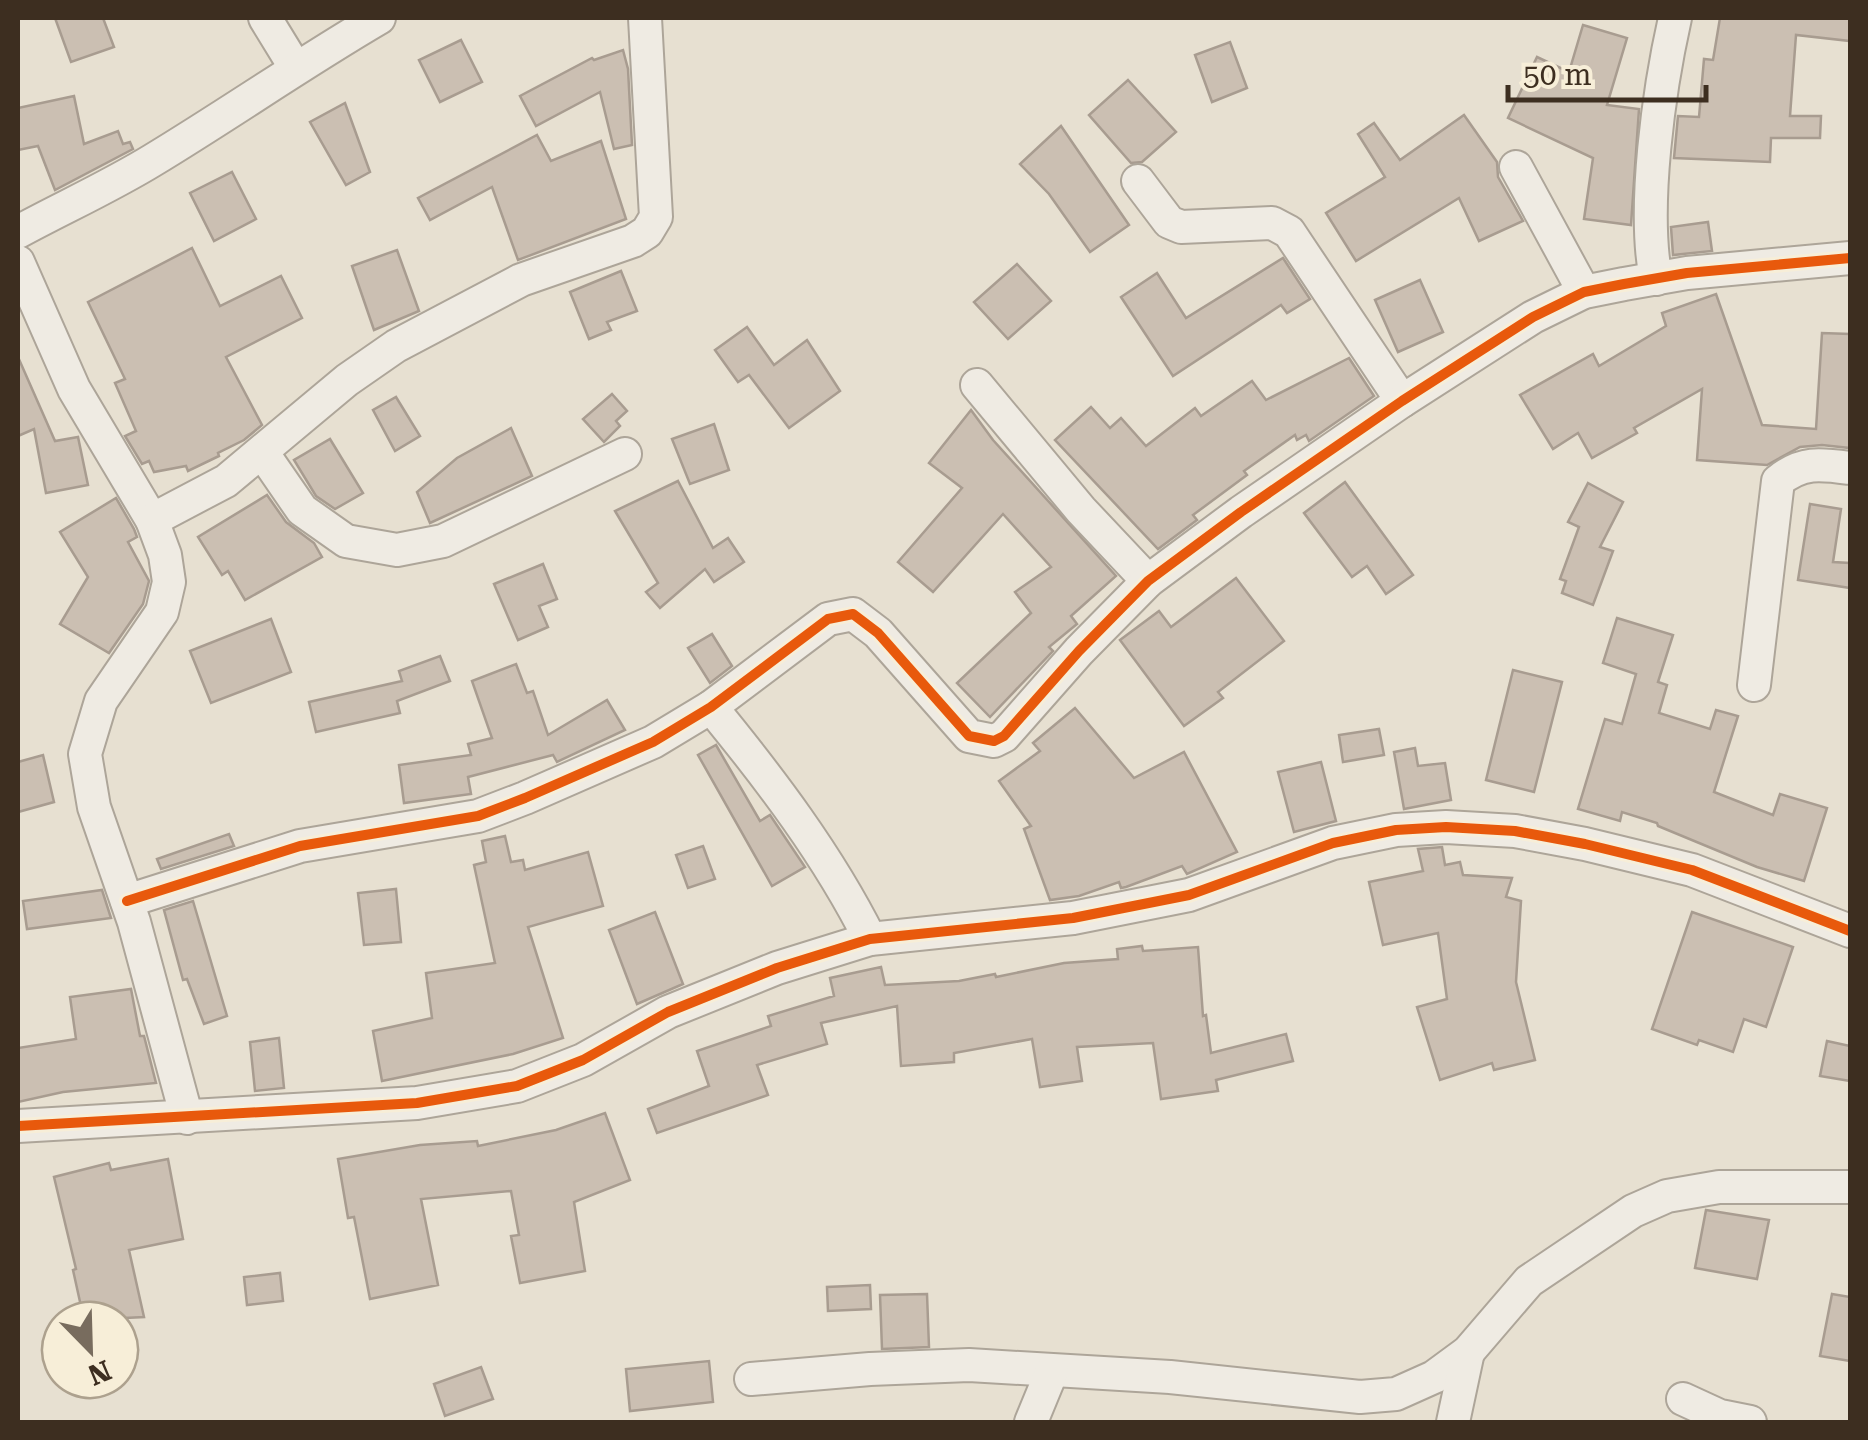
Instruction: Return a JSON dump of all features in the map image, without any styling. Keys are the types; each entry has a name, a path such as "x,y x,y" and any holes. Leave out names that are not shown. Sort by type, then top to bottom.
{"street":[{"path":"265,18 296,66"},
{"path":"18,232 148,163 244,104 296,66 379,18"},
{"path":"152,520 226,481 346,380 396,346 522,280 632,241 647,232 656,217 646,18"},
{"path":"1656,279 1650,250 1652,204 1659,115 1675,18"},
{"path":"1516,167 1584,292"},
{"path":"1138,181 1169,222 1181,227 1272,223 1288,232 1402,401"},
{"path":"127,901 300,846 478,816 623,757 710,707 828,619 854,614 878,632 969,736 994,741 1004,736 1079,651 1148,582 1241,512 1402,401 1533,317 1584,292 1804,260 1850,258"},
{"path":"18,262 74,389 152,520 165,555 169,582 162,612 100,701 85,754 94,806 127,901 187,1118"},
{"path":"977,385 1081,510 1148,582"},
{"path":"262,452 302,510 346,540 397,550 443,541 625,454"},
{"path":"1754,685 1778,481 1791,470 1810,463 1850,468"},
{"path":"710,707 775,789 854,908 870,939"},
{"path":"18,1126 417,1103 517,1086 582,1060 668,1012 778,968 870,939 1074,918 1190,895 1333,843 1396,830 1515,831 1692,870 1850,931"},
{"path":"751,1380 968,1365 1170,1377 1360,1398 1396,1394 1434,1378 1468,1352 1529,1281 1633,1211 1667,1196 1719,1187 1850,1187"},
{"path":"1452,1422 1468,1352"},
{"path":"1031,1422 1052,1371"},
{"path":"1684,1399 1720,1416 1750,1422"}],"building":[{"path":"55,18 103,18 114,47 71,62"},
{"path":"1720,18 1850,18 1850,41 1796,35 1790,116 1821,116 1820,138 1771,138 1770,162 1674,158 1678,116 1699,117 1704,59 1713,60"},
{"path":"1583,25 1627,38 1607,105 1639,109 1631,225 1584,219 1593,158 1508,118 1537,57 1569,72"},
{"path":"461,40 482,82 440,102 419,60"},
{"path":"1230,42 1247,88 1212,102 1195,55"},
{"path":"623,50 628,69 632,145 614,149 600,92 536,126 520,96 592,58"},
{"path":"1128,80 1176,132 1142,162 1131,163 1089,115"},
{"path":"74,96 84,144 118,131 123,144 130,142 133,149 55,190 38,146 18,150 18,108"},
{"path":"345,103 370,172 346,185 310,122"},
{"path":"1464,115 1497,162 1498,177 1523,221 1479,241 1459,198 1356,261 1326,213 1385,177 1358,134 1374,123 1400,160"},
{"path":"1061,126 1129,225 1090,252 1049,194 1020,164"},
{"path":"537,135 551,161 601,141 626,219 518,260 492,187 430,220 418,198"},
{"path":"232,172 256,219 214,241 190,193"},
{"path":"1708,222 1712,251 1673,255 1671,227"},
{"path":"192,248 220,306 281,276 302,318 226,357 262,425 218,453 219,456 188,471 186,466 154,472 149,461 142,464 125,436 136,431 115,383 125,379 88,302"},
{"path":"397,250 419,311 374,330 352,266"},
{"path":"1283,258 1310,299 1287,313 1281,305 1173,376 1121,297 1157,273 1186,318"},
{"path":"1017,264 1051,301 1008,339 974,302"},
{"path":"621,271 637,311 607,322 611,330 589,339 570,292"},
{"path":"1420,280 1443,332 1398,352 1375,300"},
{"path":"1716,294 1762,425 1816,429 1822,333 1850,334 1850,448 1800,447 1767,465 1697,460 1702,389 1634,428 1637,433 1592,458 1578,433 1553,449 1520,395 1593,354 1599,366 1666,326 1662,313"},
{"path":"747,327 774,365 807,340 840,391 789,428 749,375 738,382 715,350"},
{"path":"18,357 55,441 78,437 88,485 46,493 34,429 18,436"},
{"path":"1349,358 1374,396 1309,441 1306,435 1297,440 1295,435 1244,471 1247,475 1193,515 1197,520 1158,549 1055,440 1091,407 1110,428 1121,418 1146,446 1195,408 1201,416 1252,381 1266,400"},
{"path":"612,394 627,411 616,421 620,426 604,442 583,419"},
{"path":"396,397 420,436 395,451 373,410"},
{"path":"971,410 993,440 1116,576 1071,616 1077,624 1049,647 1053,651 990,717 957,683 1031,613 1015,592 1051,567 1003,514 933,592 898,562 962,488 929,463"},
{"path":"714,424 729,470 690,484 672,439"},
{"path":"511,428 532,476 430,523 417,492 457,458"},
{"path":"330,439 363,493 335,509 316,496 294,460"},
{"path":"678,481 713,548 728,538 744,562 714,582 705,569 660,608 646,592 658,583 615,511"},
{"path":"1345,482 1413,575 1386,594 1367,566 1352,577 1304,513"},
{"path":"1588,483 1623,502 1600,547 1613,551 1593,605 1562,593 1566,581 1560,579 1579,527 1568,522"},
{"path":"267,495 286,522 314,543 322,557 245,600 228,571 222,575 198,537"},
{"path":"116,498 134,529 137,537 128,542 149,581 143,604 109,653 60,624 88,577 60,532"},
{"path":"1810,504 1841,509 1833,562 1850,563 1850,588 1798,580"},
{"path":"543,564 557,599 539,606 548,627 518,640 494,584"},
{"path":"1236,578 1284,641 1218,692 1223,698 1184,726 1120,640 1159,611 1171,627"},
{"path":"1617,618 1673,635 1658,682 1667,685 1659,713 1710,729 1716,710 1738,716 1714,792 1773,815 1780,794 1827,808 1804,881 1757,867 1657,823 1622,812 1620,821 1578,809 1605,719 1622,724 1636,674 1603,663"},
{"path":"271,619 291,672 211,703 190,651"},
{"path":"712,634 732,666 710,683 688,648"},
{"path":"440,656 450,681 397,701 400,713 316,732 309,702 402,681 399,671"},
{"path":"516,664 527,693 533,691 548,735 607,700 625,730 557,762 553,755 468,777 471,794 404,803 399,765 471,755 468,744 492,738 472,681"},
{"path":"1513,670 1562,682 1534,792 1486,780"},
{"path":"1075,708 1134,778 1184,752 1237,852 1187,874 1182,866 1126,887 1121,888 1119,882 1079,896 1050,900 1024,829 1031,826 999,781 1040,751 1033,743"},
{"path":"1379,729 1384,755 1343,762 1339,735"},
{"path":"716,745 760,821 770,815 805,867 772,886 698,755"},
{"path":"1415,748 1418,766 1445,763 1451,800 1404,809 1394,752"},
{"path":"43,755 54,802 18,812 18,762"},
{"path":"1321,762 1336,821 1294,832 1278,772"},
{"path":"229,834 234,846 161,869 157,859"},
{"path":"505,836 511,862 523,860 525,870 588,852 603,906 528,927 563,1038 513,1054 382,1081 373,1031 432,1018 426,973 495,963 474,865 486,862 482,841"},
{"path":"703,846 715,879 688,888 676,855"},
{"path":"1442,847 1445,865 1460,862 1463,875 1512,878 1506,897 1521,901 1516,982 1535,1060 1494,1070 1492,1063 1440,1080 1417,1007 1447,999 1438,933 1383,945 1369,882 1423,871 1418,849"},
{"path":"396,889 401,942 364,945 358,893"},
{"path":"102,890 111,918 27,929 23,901"},
{"path":"193,901 227,1016 204,1024 187,979 183,980 164,910"},
{"path":"655,912 683,984 637,1004 609,930"},
{"path":"1692,912 1793,947 1766,1027 1744,1019 1733,1052 1699,1040 1697,1045 1652,1029"},
{"path":"1142,946 1143,951 1198,947 1203,1016 1206,1015 1211,1053 1286,1034 1293,1061 1216,1080 1218,1091 1161,1099 1153,1043 1077,1047 1082,1081 1040,1087 1032,1039 954,1053 954,1062 901,1066 897,1006 821,1023 827,1044 757,1065 768,1095 657,1133 648,1109 709,1086 697,1051 771,1026 768,1016 834,996 830,978 881,967 885,985 959,981 1064,963 1118,959 1117,949"},
{"path":"131,989 140,1036 144,1036 156,1083 63,1092 18,1102 18,1048 76,1039 70,997"},
{"path":"279,1038 284,1088 255,1091 250,1042"},
{"path":"1827,1041 1850,1046 1850,1081 1820,1076"},
{"path":"605,1113 630,1180 574,1202 585,1271 520,1283 511,1236 519,1235 511,1191 421,1199 438,1285 370,1299 354,1217 348,1218 338,1159 420,1145 477,1141 478,1146 556,1130"},
{"path":"168,1159 183,1239 129,1250 144,1317 140,1317 140,1300 80,1300 54,1177 109,1163 111,1170"},
{"path":"1706,1210 1769,1220 1757,1279 1695,1268"},
{"path":"280,1273 283,1301 247,1305 244,1277"},
{"path":"870,1285 871,1309 828,1311 827,1287"},
{"path":"927,1294 929,1347 882,1349 880,1295"},
{"path":"1832,1294 1850,1297 1850,1361 1820,1356"},
{"path":"709,1361 713,1402 630,1411 626,1369"},
{"path":"481,1367 493,1399 445,1416 434,1384"}],"cycle path":[{"path":"127,901 300,846 478,816 525,798 653,742 711,707 828,619 853,614 878,633 969,736 994,741 1004,736 1148,581 1402,401 1533,317 1584,292 1624,284 1687,273 1850,258"},
{"path":"18,1126 417,1103 517,1086 583,1060 668,1012 777,968 870,939 1073,918 1189,895 1333,843 1396,830 1446,827 1515,831 1585,844 1692,870 1850,931"}]}
